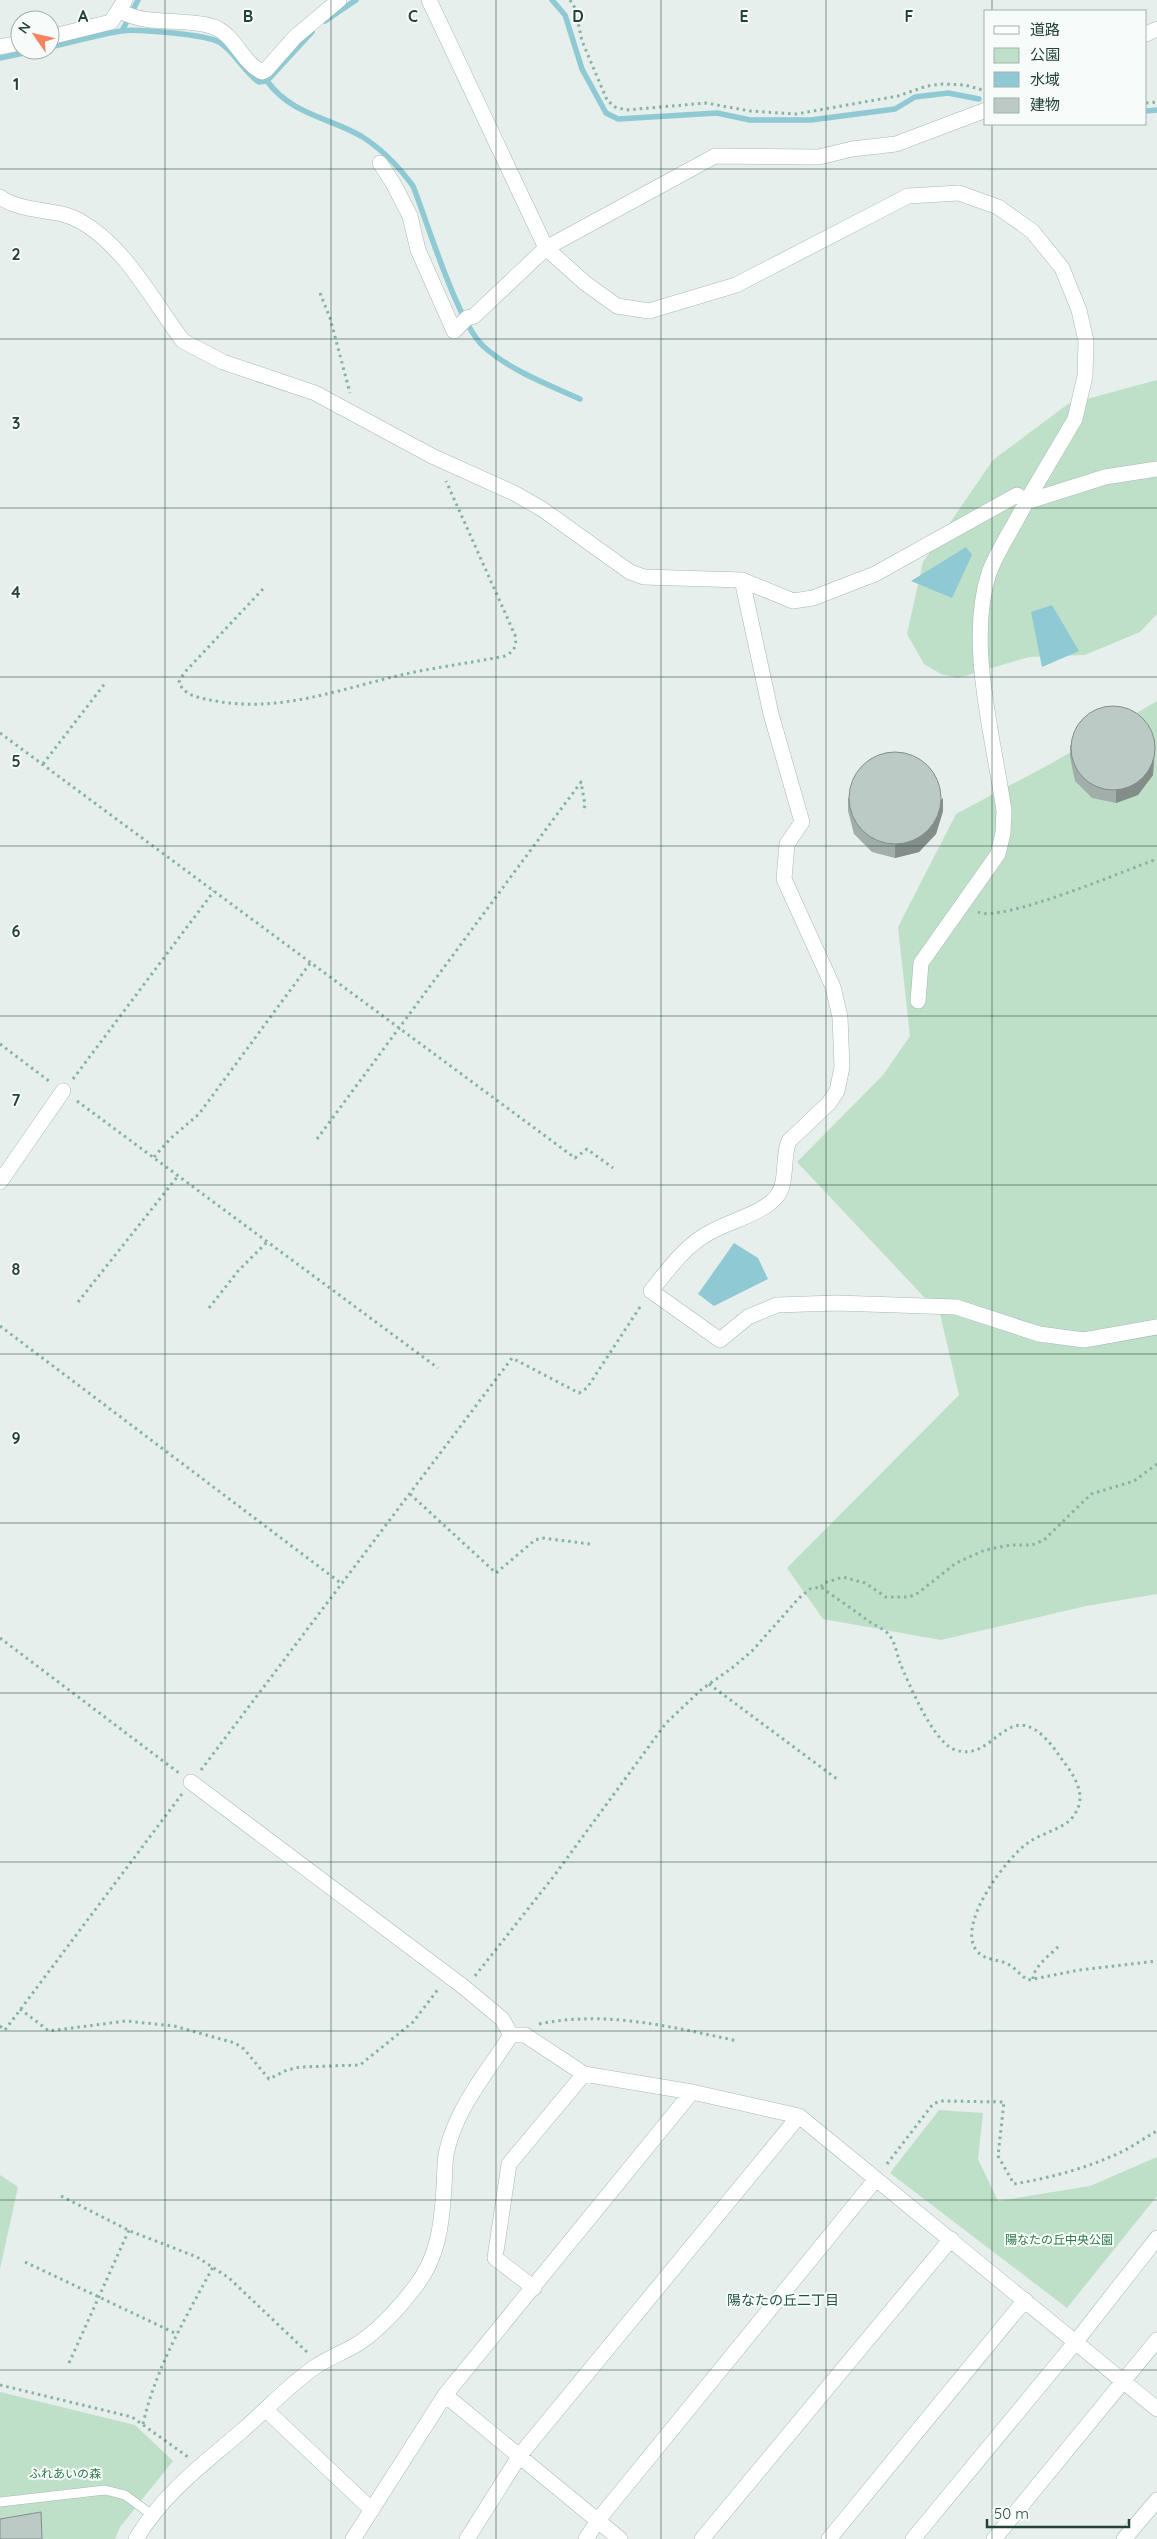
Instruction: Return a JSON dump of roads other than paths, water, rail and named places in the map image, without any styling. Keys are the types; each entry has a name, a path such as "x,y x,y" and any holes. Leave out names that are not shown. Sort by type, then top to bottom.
{"street":[{"path":"60,35 103,26 111,22 122,5 139,20 211,26 230,37 254,68 262,72 266,70 295,37 339,0"},
{"path":"429,0 546,248 585,282 617,306 649,311 736,285 908,196 958,193 998,208 1032,231 1062,268 1079,310 1086,341 1086,376 1075,419 1026,502 990,573 981,615 981,654 1004,811 1003,833 998,854 921,963 918,1001"},
{"path":"380,163 393,182 410,216 418,250 454,331 463,322 474,316 546,248 715,156 819,157 852,149 896,144 984,111"},
{"path":"0,197 26,209 68,216 80,221 104,238 119,254 183,341 191,347 224,362 315,393 444,461 542,509 630,572 644,577 742,580 793,601 813,598 875,574 1018,495 1026,502"},
{"path":"1026,502 1105,477 1157,469"},
{"path":"742,580 771,714 802,822 787,844 784,879 833,986 840,1017 841,1081 829,1103 788,1141 781,1191 776,1198 768,1205 726,1223 704,1235 683,1253 651,1291 720,1340 748,1317 777,1305 836,1303 956,1307 1039,1334 1084,1340 1157,1326"},
{"path":"0,1182 63,1091"},
{"path":"191,1782 465,1988 518,2035 584,2074 692,2092 799,2116 1026,2300 1074,2344 1157,2409"},
{"path":"136,2539 152,2515 197,2467 266,2410 294,2382 318,2365 346,2351 381,2326 416,2287 431,2263 442,2219 447,2151 457,2118 518,2035"},
{"path":"534,2288 495,2258 509,2164 584,2074"},
{"path":"353,2539 446,2395 692,2092"},
{"path":"467,2539 520,2455 799,2116"},
{"path":"586,2539 598,2520 876,2179"},
{"path":"913,2539 1074,2344 1157,2238"},
{"path":"702,2539 951,2239"},
{"path":"829,2539 1026,2300"},
{"path":"994,2539 1157,2340"},
{"path":"446,2395 620,2539"},
{"path":"266,2410 372,2510"},
{"path":"1124,2539 1157,2500"}],"lane":[{"path":"0,2502 105,2490 125,2495 152,2515"}],"water":[{"path":"966,547 972,555 952,598 911,581"},
{"path":"1052,605 1079,651 1042,667 1031,612"},
{"path":"734,1243 758,1258 768,1279 714,1306 698,1294"}],"waterway":[{"path":"122,31 138,0"},
{"path":"325,21 356,0"},
{"path":"552,0 565,15 582,69 606,113 618,119 717,113 750,120 811,120 895,109 915,97 948,93 979,99"},
{"path":"60,45 129,30 171,33 212,39 225,46 248,73 259,82 267,81 312,32"},
{"path":"0,58 10,56"},
{"path":"267,81 277,92 299,108 361,136 390,159 413,186 453,294 473,334 483,346 505,363 580,399"},
{"path":"1147,111 1157,110"}],"district":[{"name":"陽なたの丘二丁目","path":"783,2300"}],"park label":[{"name":"陽なたの丘中央公園","path":"1059,2240"},
{"name":"ふれあいの森","path":"65,2474"}]}
